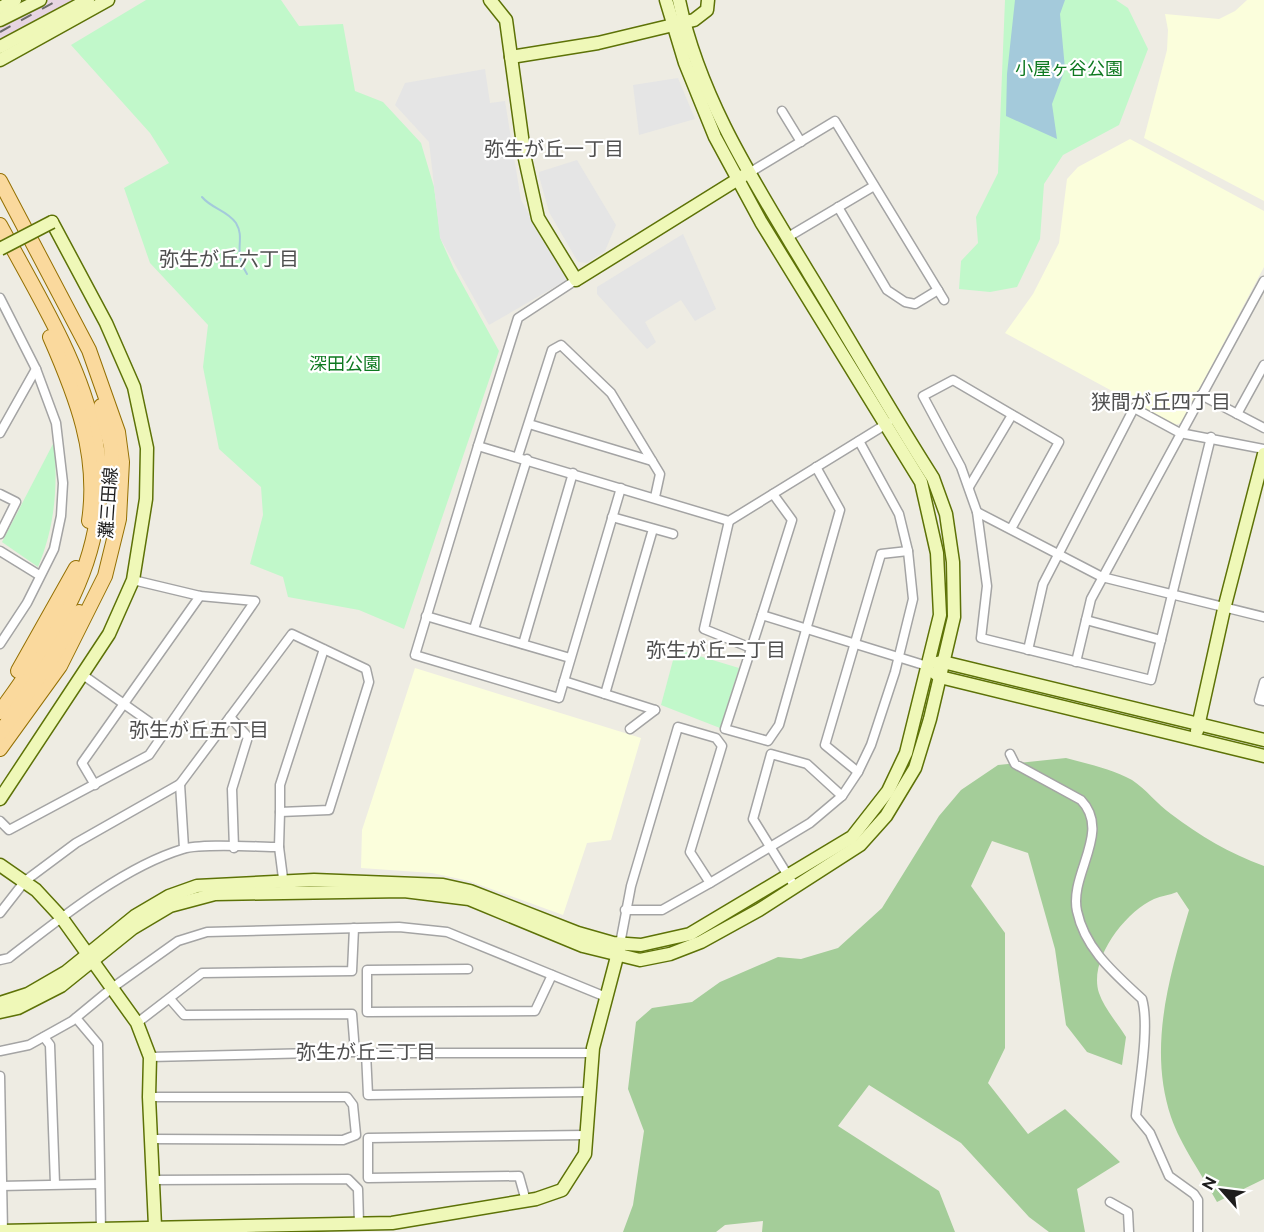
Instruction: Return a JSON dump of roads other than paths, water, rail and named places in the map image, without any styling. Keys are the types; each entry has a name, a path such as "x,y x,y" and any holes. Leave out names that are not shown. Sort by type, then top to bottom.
{"main road":[{"path":"0,181 89,350 118,432 122,462 119,519 105,576 93,605 60,666 1,742"},
{"name":"灘三田線","path":"0,198 89,369 111,446 113,486 110,522 96,575 83,605 1,742"},
{"name":"灘三田線","path":"0,225 73,363 86,393 100,462 100,502 95,539 86,565 52,635 0,712"},
{"path":"0,243 34,303 73,363"},
{"path":"44,262 74,337"},
{"path":"4,694 70,580 86,536 91,496 88,438 76,394 34,303"},
{"path":"4,694 52,635"}],"street":[{"path":"0,8 15,0"},
{"path":"0,20 40,0"},
{"path":"0,47 88,0"},
{"path":"0,60 108,0"},
{"path":"490,0 506,20 525,159 538,218 576,280"},
{"path":"666,0 749,173 933,478 946,514 953,562 954,617 915,768 886,816 860,845 791,882"},
{"path":"0,1012 40,999 90,958 135,916 169,896 197,886 405,891 469,899 583,946 619,950 640,960 670,954 711,936 852,837 888,791 906,753 940,615 937,553 921,482 857,382 737,179 715,137 685,63 679,23 679,0"},
{"path":"511,57 598,43 679,23 701,16 707,10 708,0"},
{"path":"782,111 801,142"},
{"path":"621,488 559,698 415,655 518,318 737,179 835,121 944,300"},
{"path":"788,237 874,186"},
{"path":"838,207 887,290 905,302 915,304 938,290"},
{"path":"0,249 52,222 106,323 134,387 147,458 146,499 133,580 109,634 0,799"},
{"path":"1076,662 1091,599 1101,577 1264,281"},
{"path":"0,298 36,369 56,423 63,483 61,516 54,549 27,603 0,644"},
{"path":"518,456 552,350 561,345 611,393 660,474 655,497"},
{"path":"1237,414 1264,365"},
{"path":"0,434 36,369"},
{"path":"1011,530 1059,442 953,380 923,396 949,440 977,512 987,586 981,638 1150,680 1211,437"},
{"path":"1201,395 1264,428"},
{"path":"1028,650 1043,584 1134,408 1180,433 1211,437 1264,449"},
{"path":"969,487 1012,415"},
{"path":"751,648 704,629 729,521 859,441 894,416"},
{"path":"529,424 653,461"},
{"path":"625,910 662,910 710,883 810,823 842,796 858,772 871,745 913,599 908,551 899,514 859,441"},
{"path":"478,446 518,456 729,521"},
{"path":"1196,738 1224,609 1264,454"},
{"path":"474,629 527,459"},
{"path":"773,494 792,520 725,729 768,741 779,725 840,510 816,467"},
{"path":"523,644 573,473"},
{"path":"0,494 16,502 0,534"},
{"path":"977,512 1101,577 1264,617"},
{"path":"612,517 672,534"},
{"path":"605,694 653,529"},
{"path":"0,551 39,575"},
{"path":"858,772 825,745 881,554 908,551"},
{"path":"0,821 9,830 149,756 255,601 200,596 133,580"},
{"path":"95,784 82,763 200,596"},
{"path":"762,615 927,666 940,677 1264,756"},
{"path":"426,616 570,658"},
{"path":"1086,620 1161,640"},
{"path":"0,913 25,881 76,843 180,784 292,634 366,669 369,682 329,810 280,812"},
{"path":"284,888 279,847 280,785 324,649"},
{"path":"927,666 943,662 1264,740"},
{"path":"83,675 165,733"},
{"path":"564,681 655,710 630,729"},
{"path":"1264,682 1260,700 1264,701"},
{"path":"230,717 248,737 232,789 234,848"},
{"path":"0,1076 2,1231 257,1229 392,1223 526,1201 562,1191 585,1154 592,1053 619,950 625,910 678,727 716,738 722,746 690,852 710,883"},
{"path":"791,882 753,819 771,754 807,764 842,796"},
{"path":"1010,754 1015,764 1081,800 1089,808 1093,820 1091,841 1079,881 1076,910 1092,949 1142,999 1144,1020 1136,1116 1150,1133 1169,1176 1194,1194 1198,1200 1198,1232"},
{"path":"180,784 184,848"},
{"path":"0,960 9,958 61,918 131,872 184,848 279,847"},
{"path":"0,865 25,881 61,918 137,1023 150,1057 149,1096 155,1229"},
{"path":"0,1051 28,1045 44,1037 76,1018 112,988 178,941 207,932 399,927 447,932 606,997"},
{"path":"137,1023 202,972 352,970 354,928"},
{"path":"0,1003 28,994 90,958"},
{"path":"468,969 367,970 367,1012 535,1011 552,975"},
{"path":"150,1057 355,1052 352,1014 184,1015 170,999"},
{"path":"76,1018 98,1044 101,1230"},
{"path":"44,1037 50,1044 55,1184"},
{"path":"588,1092 368,1095 366,1053 592,1053"},
{"path":"149,1096 346,1097 353,1105 356,1135 343,1140 151,1139"},
{"path":"526,1201 519,1176 368,1178 368,1138 586,1135"},
{"path":"152,1180 348,1179 357,1189 359,1224"},
{"path":"1,1186 99,1184"},
{"path":"1110,1202 1128,1212 1129,1232"}],"water":[{"path":"1015,0 1065,0 1060,14 1065,69 1052,104 1057,139 1006,116 1007,74"}],"waterway":[{"path":"202,197 236,223 240,235 240,258 247,274"}],"railway":[{"path":"0,32 58,0"}],"district":[{"name":"弥生が丘一丁目","path":"554,149"},
{"name":"弥生が丘六丁目","path":"229,259"},
{"name":"狭間が丘四丁目","path":"1161,402"},
{"name":"弥生が丘二丁目","path":"716,650"},
{"name":"弥生が丘五丁目","path":"199,730"},
{"name":"弥生が丘三丁目","path":"366,1052"}],"park label":[{"name":"小屋ヶ谷公園","path":"1069,68"},
{"name":"深田公園","path":"345,363"}]}
